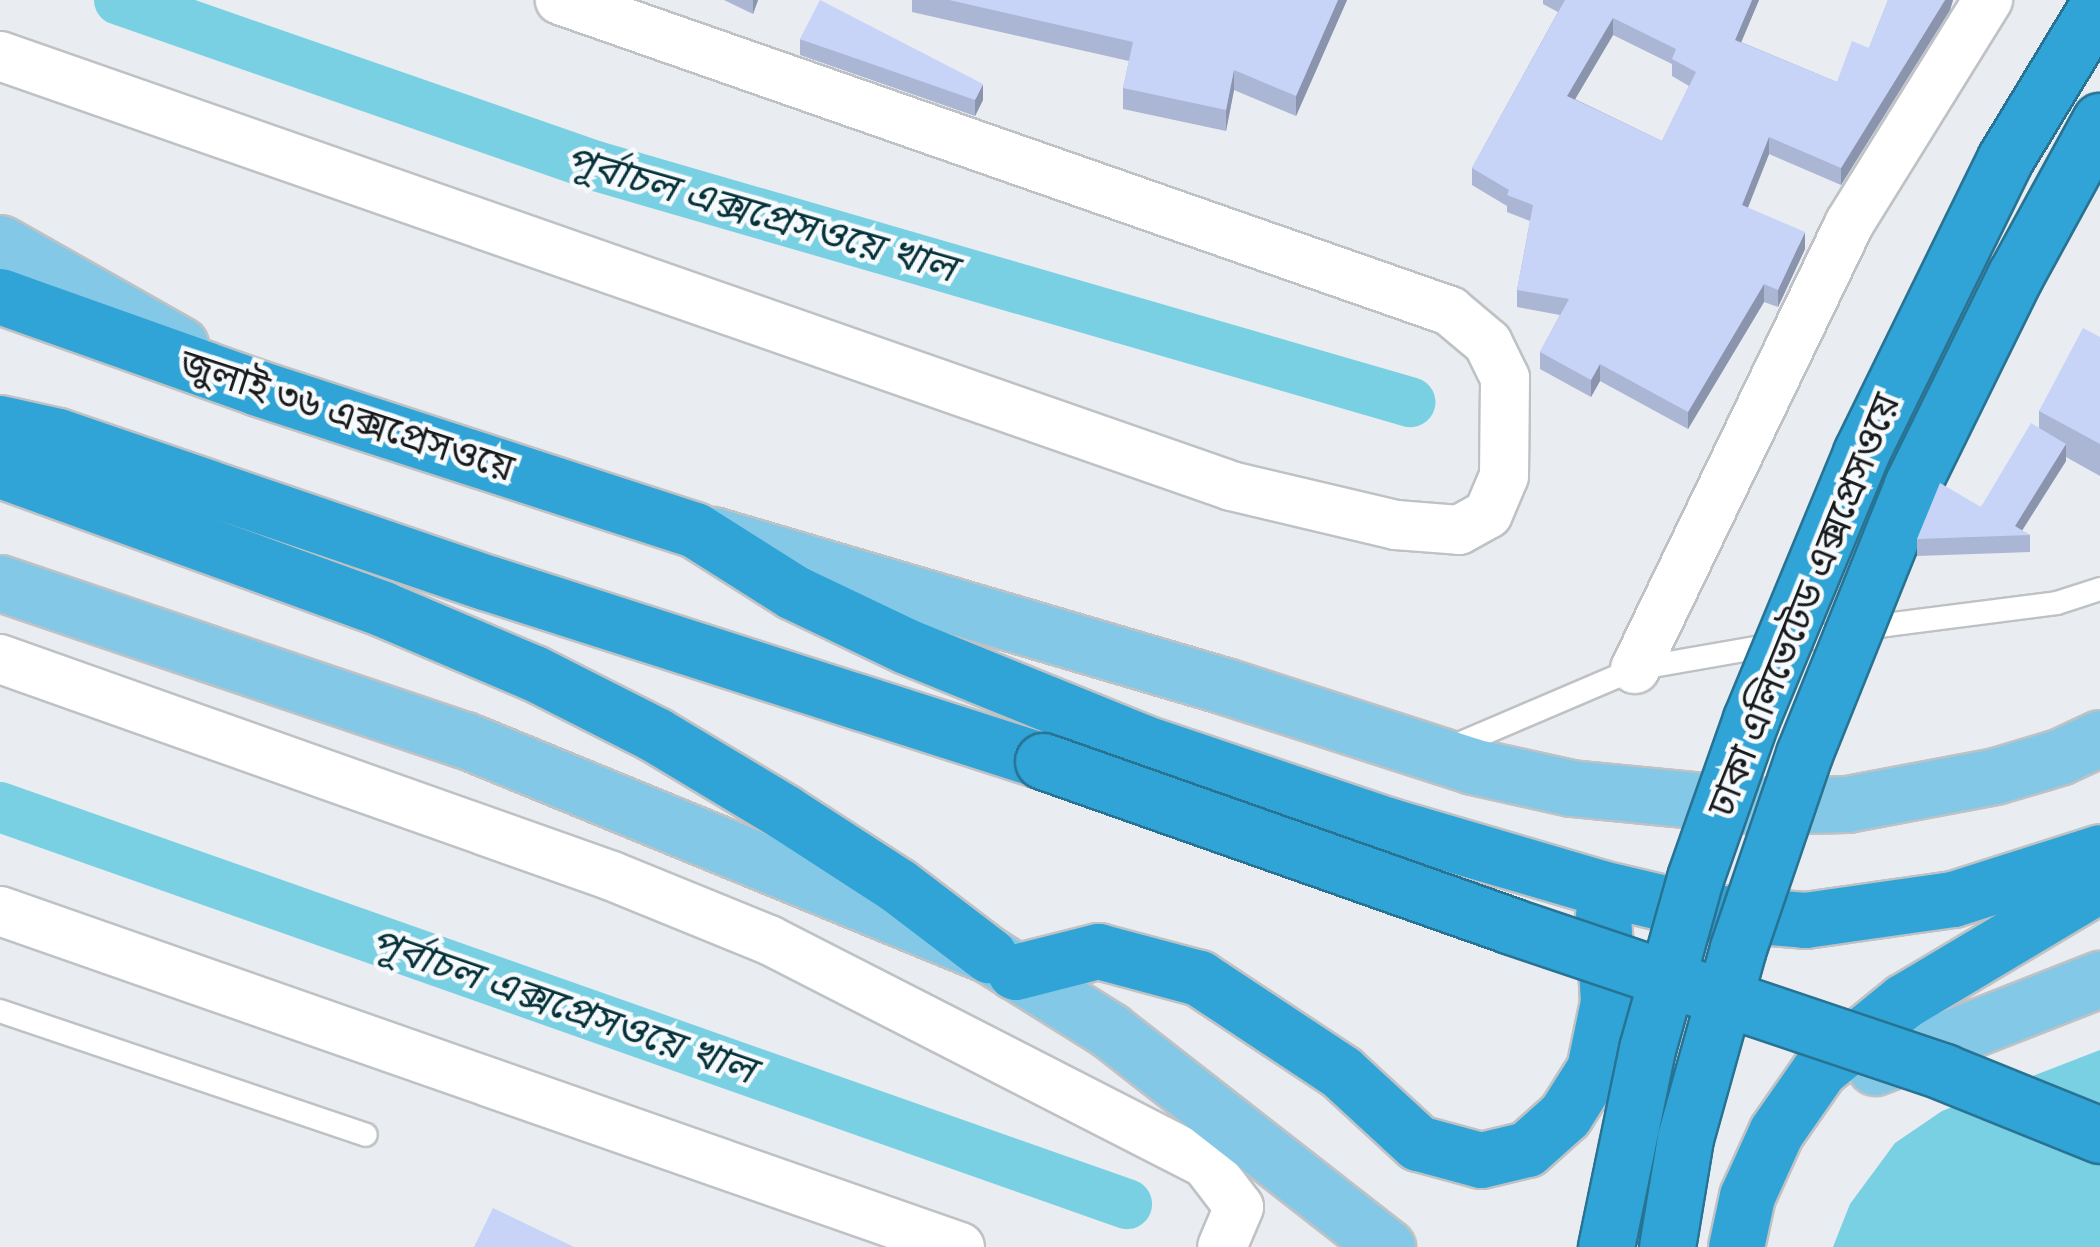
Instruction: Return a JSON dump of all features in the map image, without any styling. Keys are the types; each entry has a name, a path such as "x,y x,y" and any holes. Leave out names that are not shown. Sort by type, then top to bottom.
{"highway":[{"name":"ঢাকা এলিভেটেড এক্সপ্রেসওয়ে","path":"1606,1247 1648,1049 1695,878 1751,719 1886,401 2005,158 2100,2"},
{"name":"ঢাকা এলিভেটেড এক্সপ্রেসওয়ে","path":"1667,1247 1690,1119 1738,948 1804,754 1912,484 2015,276 2100,121"},
{"name":"জুলাই ৩৬ এক্সপ্রেসওয়ে","path":"0,296 258,388 696,530 793,592 906,646 1142,742 1387,825 1602,888 1698,911 1805,920 1954,899 2100,852"},
{"path":"0,423 58,436 488,583 1043,761 1511,926 1944,1072 2100,1135"},
{"path":"0,470 383,609 534,673 656,735 784,812 897,885 1002,964 1098,952 1199,978 1341,1072 1418,1143 1481,1160 1527,1149 1565,1115 1594,1070 1608,1002 1602,888"},
{"path":"1736,1247 1747,1196 1776,1132 1820,1069 1878,1020 2100,884"}],"main road":[{"path":"0,243 258,388"},
{"path":"696,530 1187,674 1436,754 1572,788 1668,801 1754,806 1847,804 1995,776 2059,757 2100,738"},
{"path":"0,583 465,740 1002,964 1109,1030 1387,1247"},
{"path":"1776,1132 1851,1075 2100,979"}],"street":[{"path":"0,56 1231,486 1396,525 1459,530 1488,514 1504,476 1505,378 1488,343 1450,312 560,0"},
{"path":"1635,670 1849,224 1988,0"},
{"path":"0,659 612,876 768,940 1206,1164 1240,1208 1222,1247"},
{"path":"0,911 960,1247"}],"lane":[{"path":"1436,754 1635,670 1886,625 2057,603 2100,589"},
{"path":"0,1011 366,1135"}],"water":[{"path":"2100,1050 2100,1247 1833,1247 1850,1204 1895,1143 1942,1111"}],"building":[{"path":"820,0 983,84 975,100 800,39"},
{"path":"949,0 1338,0 1296,96 1234,70 1226,110 1123,88 1133,42"},
{"path":"1565,0 1752,0 1735,40 1837,82 1852,41 1869,48 1888,0 1945,0 1841,168 1769,137 1742,205 1805,232 1778,290 1764,284 1688,412 1600,364 1591,380 1540,352 1569,299 1517,290 1533,205 1507,195 1509,190 1472,168","holes":["1613,18 1676,49 1672,59 1696,72 1662,141 1567,96"]},
{"path":"2083,328 2100,337 2100,444 2039,411"},
{"path":"2031,423 2066,444 2015,526 2030,535 1917,539 1940,483 1981,507"},
{"path":"493,1208 574,1247 474,1247"}],"waterway":[{"name":"পূর্বাচল এক্সপ্রেসওয়ে খাল","path":"119,0 596,166 1410,402"},
{"name":"পূর্বাচল এক্সপ্রেসওয়ে খাল","path":"0,807 1127,1204"}]}
